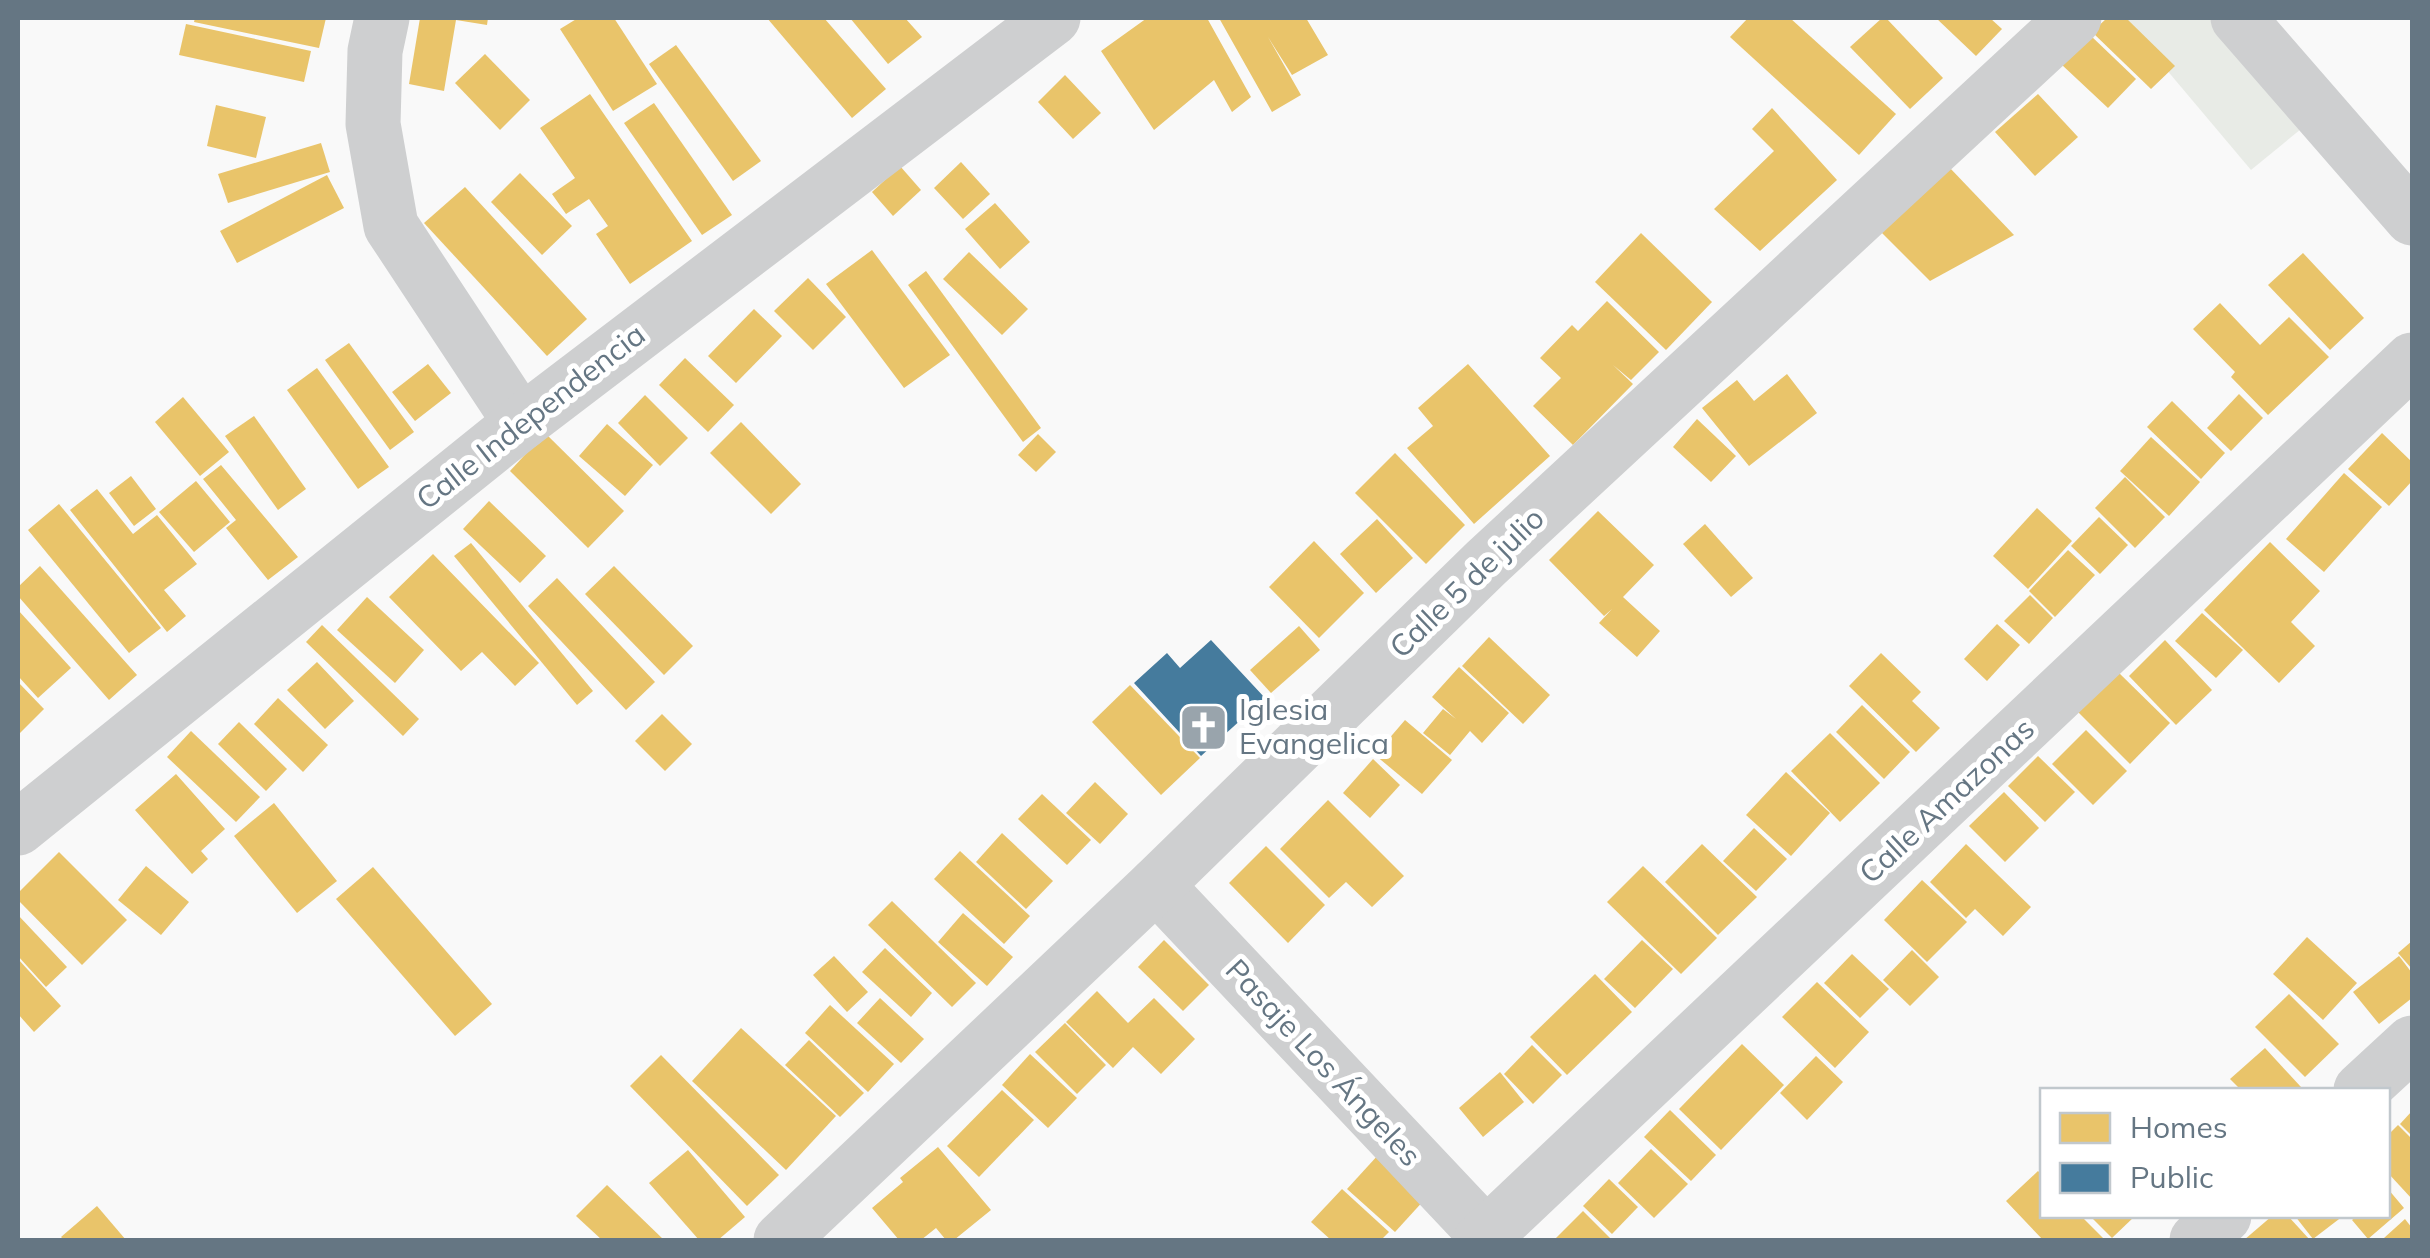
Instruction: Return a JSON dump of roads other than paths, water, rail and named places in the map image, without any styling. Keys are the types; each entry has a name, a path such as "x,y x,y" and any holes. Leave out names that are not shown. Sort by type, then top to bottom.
{"street":[{"path":"382,18 376,51 373,124 391,226 521,423"},
{"name":"Calle Independencia","path":"18,828 521,423 1053,18"},
{"name":"Calle 5 de julio","path":"781,1240 1156,885 1486,563 2074,18"},
{"path":"2238,18 2412,218"},
{"name":"Calle Amazonas","path":"1486,1239 2412,360"},
{"name":"Pasaje Los Ángeles","path":"1156,885 1486,1239"},
{"path":"2363,1088 2412,1043"},
{"path":"2197,1240 2222,1218"}],"place":[{"name":"Iglesia Evangelica","path":"1204,727"}]}
